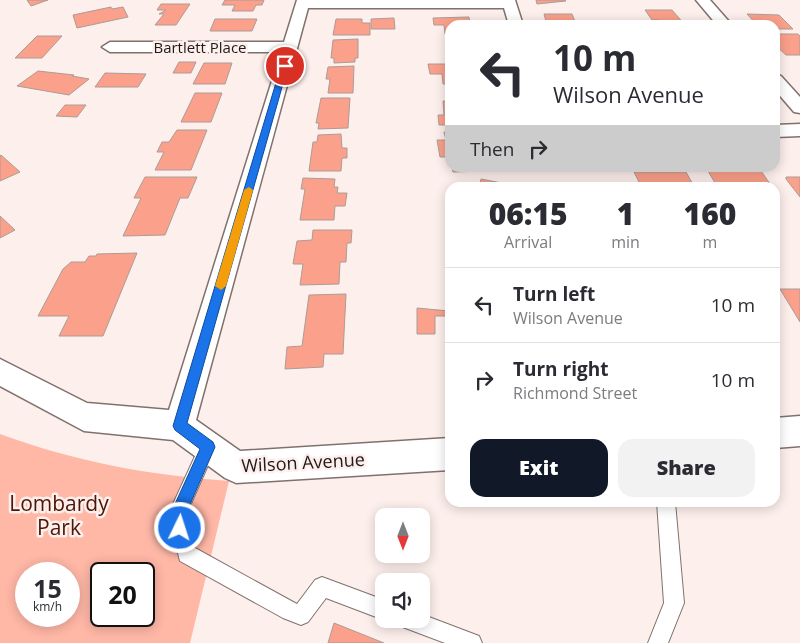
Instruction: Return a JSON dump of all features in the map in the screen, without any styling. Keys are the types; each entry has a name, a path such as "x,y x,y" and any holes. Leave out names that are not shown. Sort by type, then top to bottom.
{"street":[{"path":"702,0 720,20"},
{"path":"0,372 84,417 179,426 304,2 508,2 514,20"},
{"name":"Bartlett Place","path":"110,48 290,48"},
{"path":"780,86 800,108"},
{"path":"780,131 800,130"},
{"name":"Wilson Avenue","path":"179,426 236,467 445,454"},
{"path":"780,433 800,431"}],"lane":[{"path":"208,447 177,515 187,554 290,612 301,615 322,587 375,607"},
{"path":"658,643 674,603 666,507"},
{"path":"430,627 472,643"}],"green space":[{"name":"Lombardy Park","path":"0,434 84,460 113,466 170,475 229,481 190,643 0,643"}],"building":[{"path":"27,0 48,0 31,6"},
{"path":"225,0 264,0 262,5 256,5 253,11 232,11 235,5 222,5"},
{"path":"536,0 565,0 566,1 537,4"},
{"path":"161,4 190,4 176,25 155,25 164,14 159,14 166,10 157,10"},
{"path":"111,7 112,9 123,7 128,17 77,28 73,15"},
{"path":"645,10 672,10 681,20 659,20 652,20"},
{"path":"544,14 572,14 574,20 546,20"},
{"path":"747,14 779,15 793,29 780,29 780,20 752,20"},
{"path":"469,17 469,20 445,20 445,34 444,25 434,25 433,18"},
{"path":"394,18 395,29 371,29 371,19"},
{"path":"215,19 257,19 252,31 210,31"},
{"path":"336,19 362,19 362,23 370,23 370,35 333,35"},
{"path":"780,34 798,34 800,36 800,55 786,55 780,50"},
{"path":"37,36 62,36 42,58 15,58"},
{"path":"358,39 358,58 355,58 355,62 334,63 334,58 331,58 333,40"},
{"path":"179,62 196,62 191,73 173,73"},
{"path":"204,63 232,63 225,84 193,84"},
{"path":"428,64 445,64 445,84 443,84 442,74 430,74"},
{"path":"354,66 353,93 328,93 330,79 326,79 328,67"},
{"path":"38,71 74,75 72,76 89,79 69,95 17,86"},
{"path":"105,73 146,74 138,87 95,87"},
{"path":"195,93 222,93 211,122 181,122"},
{"path":"321,98 350,98 348,128 318,129 319,123 316,123"},
{"path":"443,101 445,101 445,125 439,125 438,115 444,115"},
{"path":"65,105 86,105 77,117 56,116"},
{"path":"177,130 207,130 191,170 155,170 164,152 157,152 162,142 169,142"},
{"path":"341,134 342,148 347,148 347,158 342,158 341,171 309,171 313,142 317,142 318,135"},
{"path":"437,140 445,140 445,157 440,157"},
{"path":"0,156 20,172 0,181"},
{"path":"634,172 686,172 692,182 639,182"},
{"path":"709,172 762,172 769,182 714,182"},
{"path":"145,177 197,177 188,198 180,198 165,235 123,236 141,198 134,198"},
{"path":"786,177 800,177 800,197 786,179"},
{"path":"303,178 335,179 334,187 338,187 337,193 347,193 345,206 335,206 334,220 300,220 305,189 301,189"},
{"path":"481,179 496,182 480,182"},
{"path":"0,216 15,230 0,238"},
{"path":"313,230 352,230 351,243 347,243 346,262 340,262 339,284 300,285 303,264 293,264 297,241 312,240"},
{"path":"137,253 103,336 59,336 69,316 38,316 63,269 71,262 85,262 89,256 96,256 97,254"},
{"path":"780,289 800,289 800,322"},
{"path":"346,294 343,354 324,354 323,367 285,369 287,347 302,346 309,295"},
{"path":"417,308 445,311 445,316 435,316 435,334 417,334"},
{"path":"334,623 384,643 328,643"}],"slow traffic":[{"path":"221,286 249,190"}],"route":[{"path":"180,528 177,515 208,447 179,426 285,66"}]}
